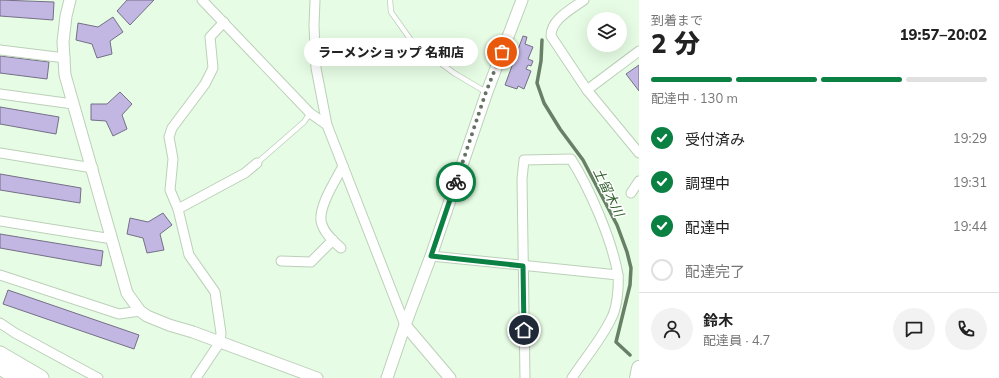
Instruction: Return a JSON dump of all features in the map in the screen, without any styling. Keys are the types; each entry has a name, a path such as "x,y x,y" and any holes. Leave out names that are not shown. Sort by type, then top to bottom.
{"highway":[{"path":"0,354 41,378"},
{"path":"0,366 21,378"}],"main road":[{"path":"637,378 639,368"}],"street":[{"path":"70,0 66,16 63,42 65,75 128,293 140,311 169,325 317,378"},
{"path":"202,0 310,113 327,125"},
{"path":"314,0 316,68 327,125 405,325 450,378"},
{"path":"387,378 431,256 486,92 522,0"},
{"path":"584,0 555,21 550,36 587,90 639,153"},
{"path":"196,378 220,342 221,333 215,292 190,255 178,209 170,190 173,159 169,137 172,128 205,84 213,68 210,37 224,22"},
{"path":"0,50 65,58"},
{"path":"587,90 639,51"},
{"path":"0,94 73,104"},
{"path":"0,153 93,168"},
{"path":"524,378 522,179 524,160 571,159 595,206 613,256 618,275 618,291 612,318 572,378"},
{"path":"178,209 245,173 257,163"},
{"path":"342,248 328,236 321,221 324,203 343,166"},
{"path":"631,193 639,181"},
{"path":"0,221 106,238 111,236"},
{"path":"281,261 311,262 333,240"},
{"path":"431,256 618,275"},
{"path":"0,275 119,314 140,311"},
{"path":"0,323 15,333 98,378"}],"lane":[{"path":"390,0 391,12 413,43 454,73 486,92"},
{"path":"257,163 304,122 310,113"}],"building":[{"path":"0,0 54,2 53,20 0,16"},
{"path":"127,0 154,0 130,25 117,11"},
{"path":"113,17 123,32 110,41 112,54 97,58 92,44 76,40 78,23 98,27"},
{"path":"523,36 527,37 525,44 533,47 528,59 533,61 531,66 528,65 526,69 531,71 524,89 518,86 517,89 505,85"},
{"path":"0,56 49,62 47,79 0,73"},
{"path":"639,65 639,91 626,74"},
{"path":"120,92 132,104 122,115 127,129 113,136 106,121 91,120 91,104 107,104"},
{"path":"0,107 59,117 56,134 0,124"},
{"path":"0,174 81,188 80,203 0,190"},
{"path":"163,213 172,225 160,234 164,250 147,253 143,238 127,234 130,218 148,222"},
{"path":"0,234 103,251 101,266 0,248"},
{"path":"8,290 139,335 134,349 3,304"}],"waterway":[{"name":"土留木川","path":"542,40 541,61 537,83 544,103 560,129 583,160 617,225 627,252 631,268 630,285 616,342 630,355"}],"way so far":[{"path":"456,182 486,92 502,52"}],"place":[{"name":"ラーメンショップ 名和店","path":"502,52"}],"route":[{"path":"456,182 431,256 523,266 524,330"}]}
